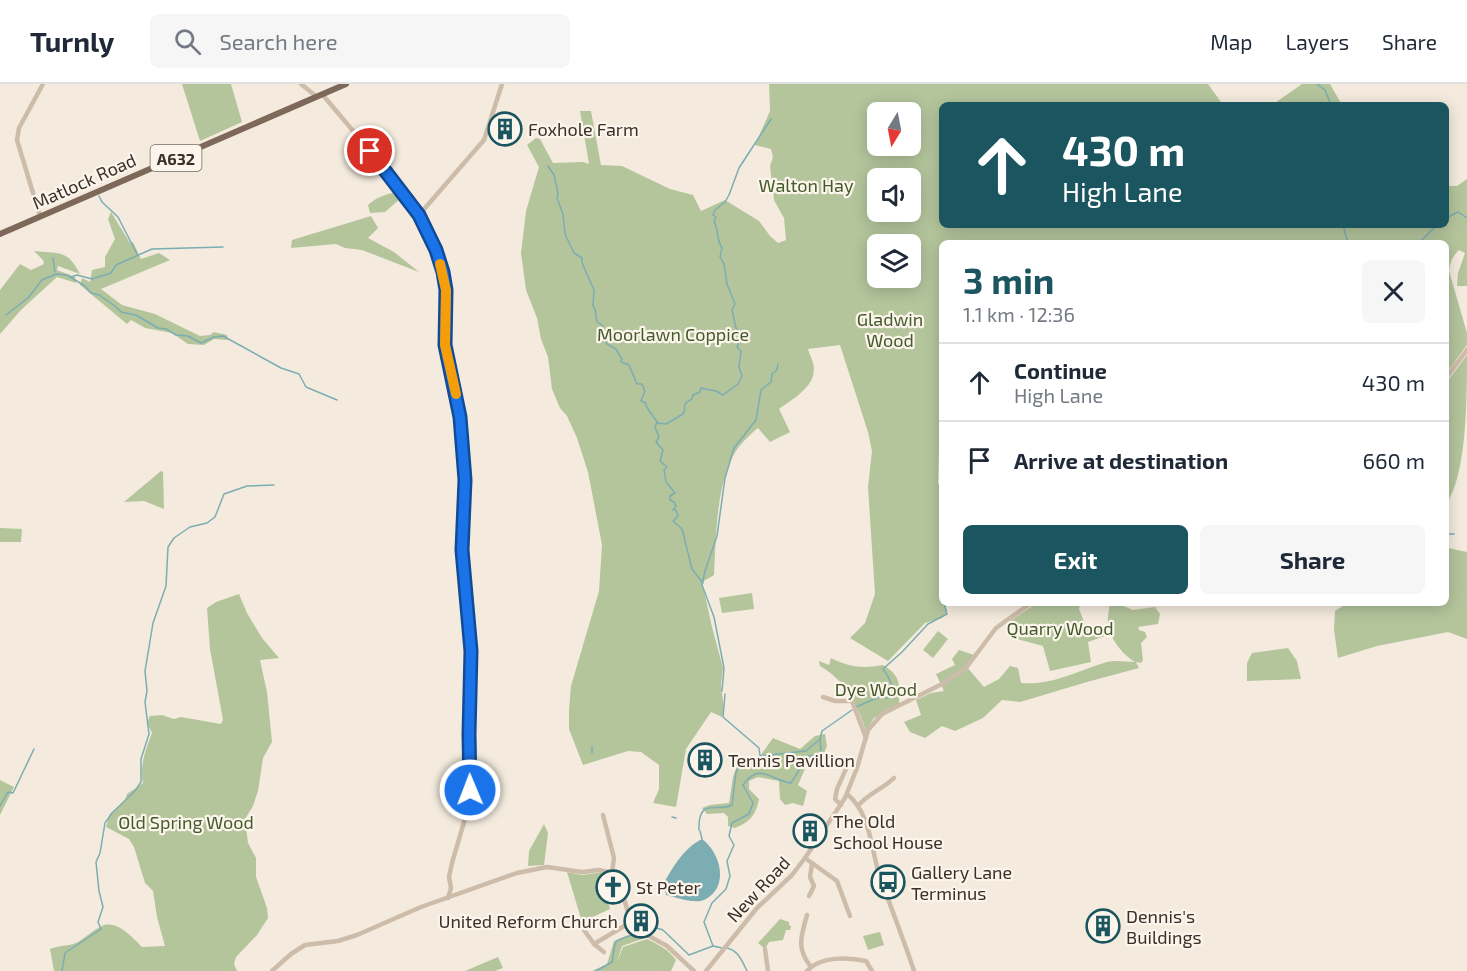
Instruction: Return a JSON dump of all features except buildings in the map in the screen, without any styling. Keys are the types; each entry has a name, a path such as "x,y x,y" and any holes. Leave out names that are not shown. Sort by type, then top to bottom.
{"main road":[{"name":"Matlock Road","path":"0,234 346,84"}],"street":[{"path":"40,216 17,140 18,128 43,84"},
{"path":"301,84 320,96 370,151 419,215 436,250 443,272 446,290 445,345 460,417 465,480 462,550 471,651 470,790 466,818 449,877 451,888 448,898"},
{"path":"419,215 484,140 502,84"},
{"path":"1449,374 1467,350"},
{"name":"New Road","path":"706,971 757,908 792,875 841,805 858,768 866,738 874,722 882,714 942,684 966,668 996,628 1027,606"},
{"path":"823,697 835,701 852,702 866,738"},
{"path":"841,805 835,799 846,769"},
{"path":"858,806 865,797 885,787 894,778"},
{"path":"847,794 858,806 867,824 878,870 914,971"},
{"path":"603,816 614,858 612,873 622,892 631,922 638,930 667,946 694,971"},
{"path":"805,858 837,881 850,916"},
{"path":"812,864 810,877 814,886 813,895"},
{"path":"272,971 305,945 338,941 354,936 415,910 535,869 547,867 612,873"},
{"path":"451,888 463,893"},
{"path":"807,915 800,944 809,969 818,962 850,957 866,961 872,971"},
{"path":"594,944 631,922"},
{"path":"584,930 594,944 604,952"},
{"path":"765,949 764,958 768,971"}],"green space":[{"path":"182,84 231,84 242,122 200,141"},
{"name":"Moorlawn Coppice","path":"769,84 1208,84 1221,102 939,102 939,228 1449,228 1449,186 1457,186 1467,179 1467,286 1457,286 1458,273 1465,253 1459,250 1452,260 1449,271 1449,240 939,240 939,606 946,606 947,612 942,618 925,623 888,661 850,638 865,623 875,594 868,487 872,451 840,345 808,349 813,363 812,378 804,390 779,409 790,432 770,442 758,428 735,452 727,469 716,530 714,575 702,582 723,668 721,685 724,710 722,717 711,712 686,749 676,807 653,803 659,789 659,765 641,752 628,751 583,765 569,729 571,686 599,591 602,545 588,472 577,438 552,389 548,357 526,290 521,253 526,211 539,167 527,145 536,138 540,139 553,163 583,162 589,164 580,111 591,111 601,165 622,166 670,189 693,195 701,211 725,200 759,221 778,243 786,240 784,218 774,200 770,166 773,157 771,149 755,145 770,111"},
{"path":"1302,84 1330,84 1340,102 1276,102"},
{"path":"393,193 401,198 385,212 370,213 368,205 370,203"},
{"path":"111,212 130,243 133,242 141,259 159,253 170,260 101,289 122,305 155,314 200,336 214,332 227,335 228,340 214,339 204,345 188,344 172,333 145,328 131,320 127,324 80,285 82,278 90,282 92,270 105,267 105,257 115,239 108,219"},
{"path":"371,216 378,228 368,238 394,252 419,272 362,250 345,248 336,244 291,248 292,240"},
{"path":"34,251 62,254 71,260 80,274 58,266 57,270 75,277 76,283 57,277 22,309 0,334 0,290 20,264 31,270 44,264"},
{"name":"Moorlawn Coppice","path":"1449,271 1467,333 1467,345 1449,370"},
{"path":"1467,355 1466,412 1462,455 1449,498 1449,379"},
{"path":"161,471 163,472 164,509 144,501 124,502"},
{"path":"0,528 22,529 21,542 0,542"},
{"path":"1449,548 1467,552 1467,639 1448,632 1377,646 1338,658 1334,630 1335,611 1342,606 1449,606"},
{"path":"752,593 754,609 722,613 719,598"},
{"name":"Old Spring Wood","path":"239,594 262,638 279,658 260,660 267,692 272,742 263,758 258,791 253,806 245,819 248,843 256,858 256,877 267,908 268,918 257,935 236,957 234,964 237,971 54,971 50,949 75,943 102,926 119,927 142,947 165,946 153,891 145,883 134,847 129,839 106,827 110,814 125,800 127,794 143,783 145,751 152,733 147,723 150,716 162,715 174,719 181,717 221,724 223,720 210,649 207,608 216,602"},
{"name":"Quarry Wood","path":"1032,606 1080,606 1086,627 1099,624 1105,636 1088,642 1091,662 1050,671 1043,646 1017,639 1018,631 1010,621"},
{"path":"1109,606 1123,606 1133,610 1155,607 1160,614 1158,624 1138,627 1139,630 1145,632 1147,637 1141,643 1143,660 1141,663 1136,662 1139,668 1020,702 1002,700 983,718 955,731 942,726 925,738 910,732 904,722 921,715 916,700 931,693 944,691 936,674 955,665 952,659 959,650 974,655 966,666 984,687 999,679 1010,666 1018,668 1021,683 1032,683 1054,680 1107,662 1135,662 1121,650 1114,640 1108,620"},
{"path":"938,631 948,639 933,658 923,650"},
{"path":"1288,648 1297,661 1301,679 1247,681 1247,663 1252,653"},
{"name":"Dye Wood","path":"831,658 856,666 883,665 893,673 898,681 899,704 874,718 866,731 859,712 844,686 820,666 819,661 829,665"},
{"path":"825,734 827,746 823,756 808,762 798,785 807,791 803,806 793,803 785,805 780,799 779,781 758,777 749,781 749,789 759,799 756,809 752,817 740,826 735,828 728,826 728,817 724,813 707,814 702,808 729,803 733,777 738,763 760,756 773,738 800,749 815,736"},
{"path":"0,780 14,787 0,815"},
{"path":"544,824 548,833 544,865 528,866 529,851"},
{"path":"567,872 582,875 604,872 611,874 615,879 604,888 610,909 582,922"},
{"path":"780,919 789,922 790,930 786,930 783,940 769,942 765,949 758,943"},
{"path":"636,932 645,938 622,946 617,962 623,947 647,939 666,950 676,960 671,971 592,971 607,964 614,941"},
{"path":"880,932 884,945 868,950 863,936"},
{"path":"498,957 503,968 495,971 465,971"}],"water":[{"path":"702,839 714,853 720,870 720,879 712,895 704,900 690,901 666,895 665,890 661,888 674,867 689,848"}],"waterway":[{"path":"1317,84 1325,90 1330,102"},
{"path":"657,423 666,424 683,414 686,403 692,399 693,395 700,392 701,388 723,395 738,384 742,376 739,367 741,351 737,347 741,336 736,328 732,310 735,304 720,257 722,248 714,222 716,217 713,215 715,210 725,202 739,168 771,119"},
{"path":"548,166 554,175 565,234 574,253 582,258 594,290 593,306 597,322 603,326 603,336 607,344 616,349 622,359 621,362 629,365 637,384 642,384 645,391 641,401 646,403 657,422 655,427 659,437 656,442 663,450 660,461 667,467 664,470 666,482 675,493 670,496 670,500 676,506 673,510 676,510 678,516 673,521 682,529 692,569 703,583"},
{"path":"99,196 102,202 118,217 137,254"},
{"path":"1449,216 1458,212 1467,218"},
{"path":"1344,228 1347,240"},
{"path":"1422,240 1434,228"},
{"path":"71,277 77,275 92,279 111,273 116,265 152,249 223,247"},
{"path":"53,258 55,272"},
{"path":"6,315 28,298 42,280 56,274 67,275 121,312 136,315 158,328 166,329 176,335 188,336 201,343 223,336 281,368 299,374 306,387 337,400"},
{"path":"722,691 724,668 714,617 702,585 717,536 725,478 734,448 756,420 761,390 771,382 772,374 777,370 778,364"},
{"path":"62,971 65,953 101,929 98,922 103,907 96,862 100,853 105,823 141,782 141,759 149,734 145,702 147,691 145,671 153,623 166,586 168,547 174,538 190,527 207,523 215,517 224,494 247,486 274,485"},
{"path":"1449,534 1454,534"},
{"path":"856,707 879,697 887,698 892,695 892,685 883,669 928,624 947,614 945,606"},
{"path":"725,694 723,717 759,748 760,756"},
{"path":"643,929 650,926 663,930 689,955 713,946 704,922 712,903 726,889 730,876 727,861 734,845 729,836 732,823 749,814 753,803 743,785 749,778 761,773 791,783 808,756 821,752 822,731 852,710"},
{"path":"699,830 700,819 705,809 732,805 736,772 740,765 760,756 806,751 819,740"},
{"path":"592,747 592,753"},
{"path":"0,806 8,792 13,793 34,749"},
{"path":"672,817 676,818"},
{"path":"700,831 702,839"},
{"path":"596,971 612,962 617,941 639,932"},
{"path":"713,946 722,948"},
{"path":"727,948 737,954 747,971"}],"slow traffic":[{"path":"440,264 446,290 445,345 456,394"}],"place":[{"name":"Foxhole Farm","path":"505,129"},
{"name":"Tennis Pavillion","path":"705,760"},
{"name":"The Old School House","path":"810,831"},
{"name":"Gallery Lane Terminus","path":"888,882"},
{"name":"St Peter","path":"613,887"},
{"name":"United Reform Church","path":"641,921"},
{"name":"Dennis's Buildings","path":"1103,926"}],"route":[{"path":"370,151 419,215 436,250 446,290 445,345 460,417 465,480 462,550 472,676 469,734 470,790"}],"park label":[{"name":"Walton Hay","path":"806,185"},
{"name":"Gladwin Wood","path":"890,329"}]}
